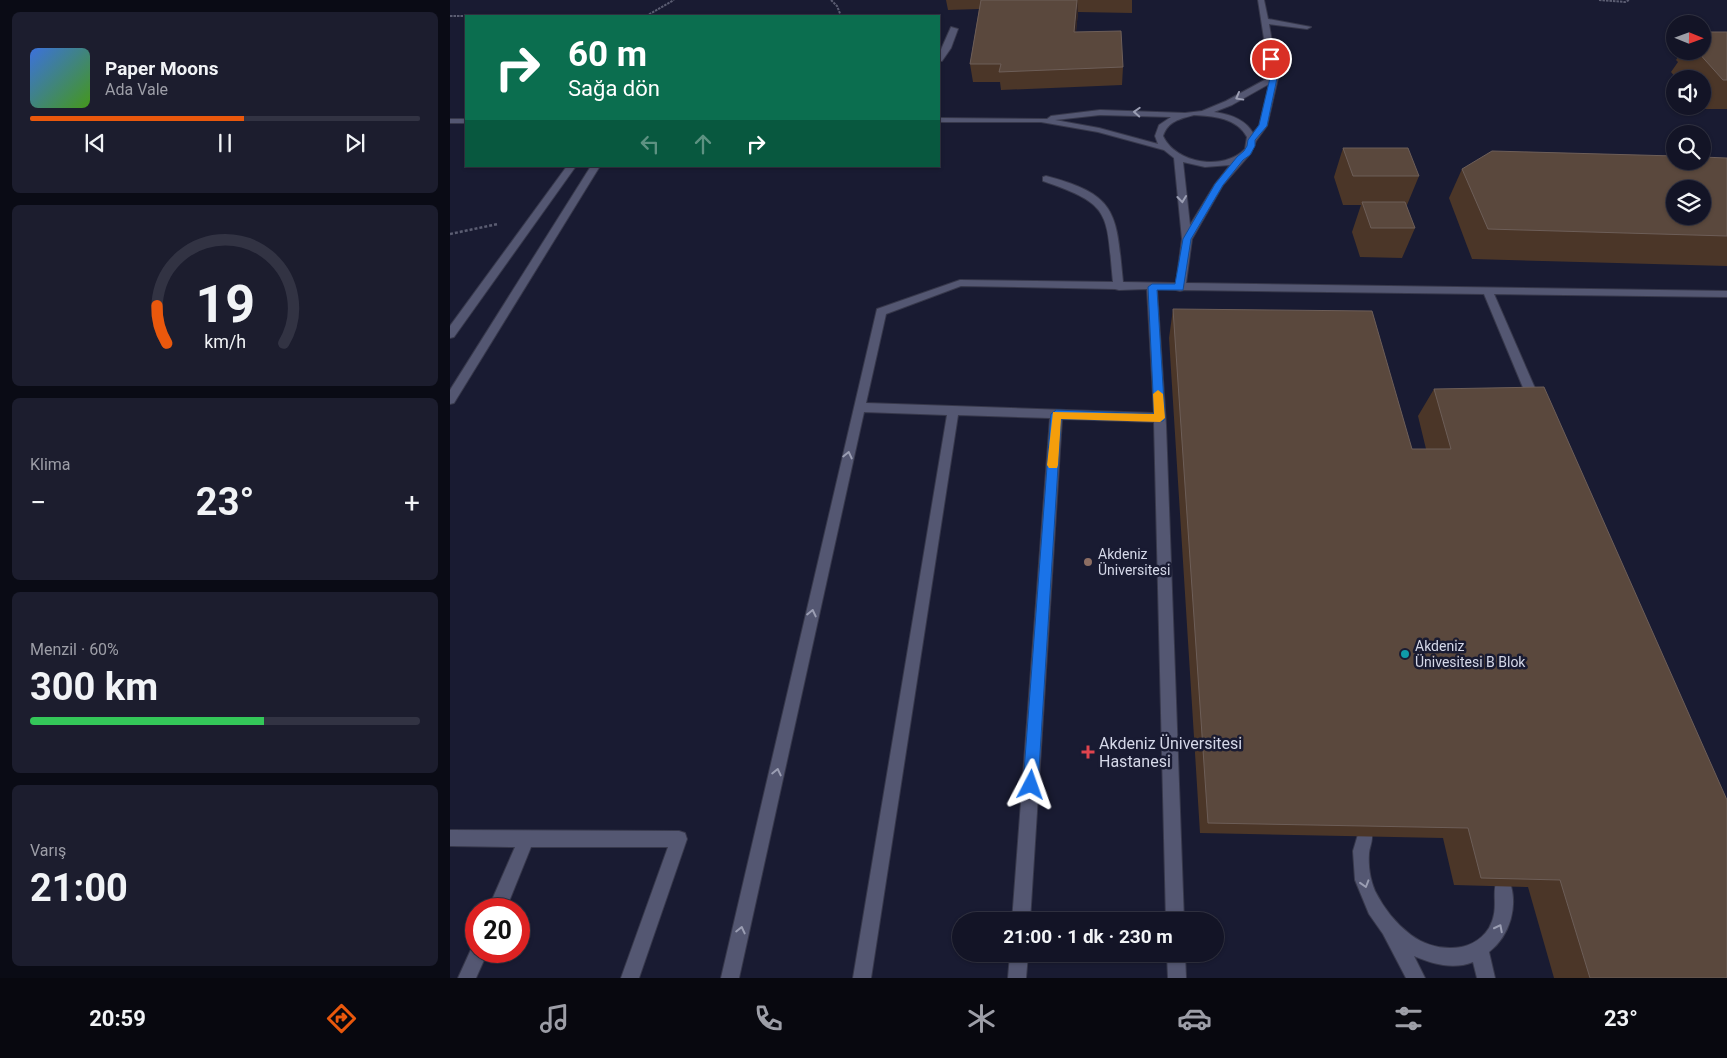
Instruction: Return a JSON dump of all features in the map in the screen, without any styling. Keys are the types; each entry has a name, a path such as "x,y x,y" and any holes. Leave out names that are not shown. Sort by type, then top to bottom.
{"lane":[{"path":"1252,140 1263,126 1274,78 1261,0"},
{"path":"1264,21 1307,26"},
{"path":"940,58 947,48 954,29"},
{"path":"1041,120 1080,112 1185,115 1203,113 1229,102 1274,78"},
{"path":"1187,239 1219,184 1251,146 1252,140 1249,131 1230,118 1203,113"},
{"path":"1163,148 1159,140 1160,132 1165,124 1185,115"},
{"path":"940,120 1041,120 1099,130 1163,148 1190,163 1210,165 1240,158"},
{"path":"450,121 465,121"},
{"path":"1178,158 1187,239 1180,288"},
{"path":"450,334 571,167"},
{"path":"450,400 595,167"},
{"path":"1046,179 1078,190 1102,205 1110,221 1119,287"},
{"path":"730,978 880,312 960,283 1180,288 1727,294"},
{"path":"1152,287 1160,418 1175,912"},
{"path":"1488,291 1539,411"},
{"path":"859,407 1160,418"},
{"path":"862,978 953,411"},
{"path":"1022,912 1056,414"},
{"path":"1365,836 1362,844 1361,870 1369,896 1416,978"},
{"path":"450,838 679,838 630,978"},
{"path":"502,898 526,839"},
{"path":"1384,921 1404,941 1428,954 1452,958 1475,953 1493,939 1503,919 1506,894 1504,886"},
{"path":"1479,949 1486,978"},
{"path":"1017,978 1018,962"},
{"path":"1176,962 1177,978"},
{"path":"467,978 474,963"}],"path":[{"path":"648,15 674,0"},
{"path":"831,0 837,6 840,15"},
{"path":"1600,0 1616,2 1630,0"},
{"path":"450,16 465,16"},
{"path":"450,234 536,216"}],"building":[{"path":"981,0 1077,0 1074,32 1121,31 1123,67 999,72 1001,64 970,64"},
{"path":"1711,32 1727,32 1727,80 1723,80 1705,60 1711,60"},
{"path":"1343,148 1408,148 1419,176 1353,176"},
{"path":"1492,151 1666,156 1666,170 1711,170 1711,157 1727,158 1727,236 1488,229 1462,169"},
{"path":"1362,202 1405,202 1415,228 1371,228"},
{"name":"Akdeniz Ünivesitesi B Blok","path":"1173,309 1372,311 1412,449 1451,449 1434,389 1544,387 1727,800 1727,978 1590,978 1560,880 1481,878 1468,828 1208,823"}],"slow traffic":[{"path":"1053,465 1056,414 1160,418 1158,394"}],"place":[{"name":"Akdeniz Üniversitesi","path":"1088,562"},
{"name":"Akdeniz Ünivesitesi B Blok","path":"1405,654"},
{"name":"Akdeniz Üniversitesi Hastanesi","path":"1088,752"}],"route":[{"path":"1031,785 1056,414 1160,418 1152,287 1180,288 1187,239 1219,184 1240,158 1247,153 1252,140 1263,126 1274,78 1271,59"}]}
